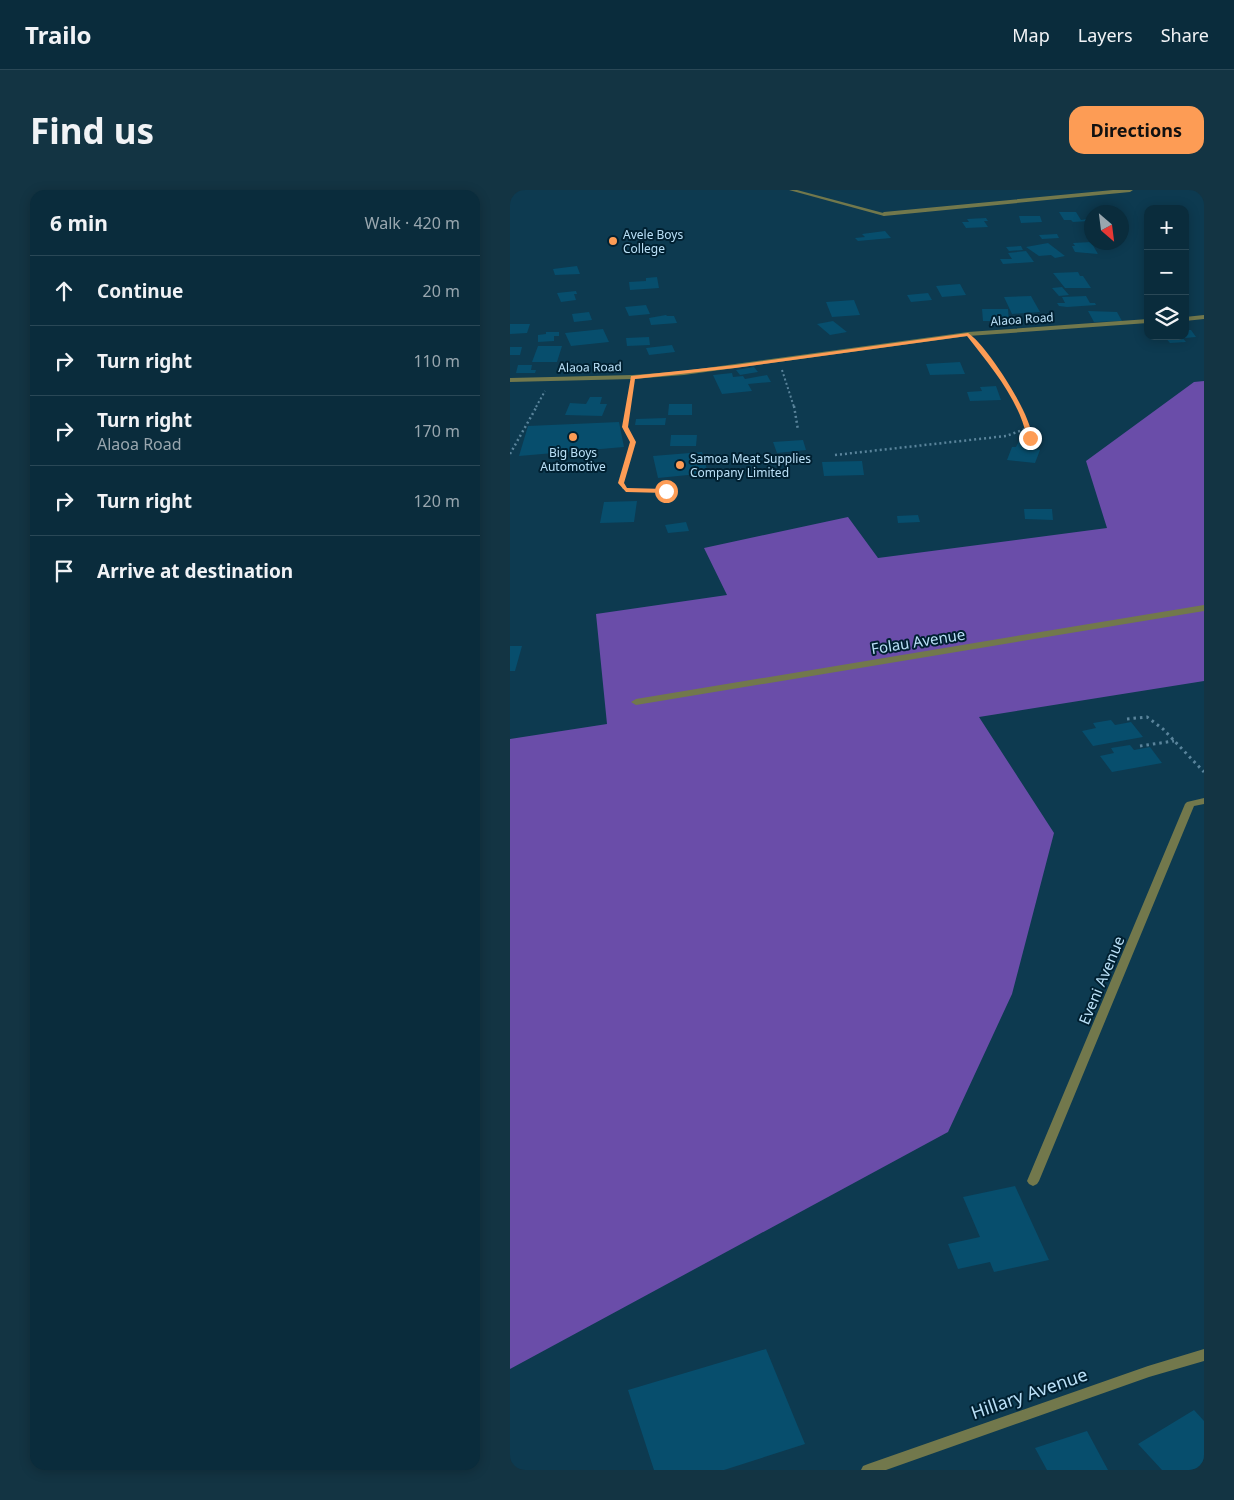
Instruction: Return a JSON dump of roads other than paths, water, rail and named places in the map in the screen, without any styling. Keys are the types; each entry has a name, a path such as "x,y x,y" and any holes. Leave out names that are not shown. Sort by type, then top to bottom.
{"street":[{"path":"884,214 1130,190"},
{"path":"1189,318 1204,318"},
{"name":"Alaoa Road","path":"510,380 633,377 693,372 968,334 1144,321"},
{"name":"Folau Avenue","path":"636,702 1204,608"},
{"name":"Eveni Avenue","path":"1033,1181 1190,804 1204,801"},
{"name":"Hillary Avenue","path":"868,1470 1148,1372 1204,1355"}],"lane":[{"path":"791,190 884,214"}],"place":[{"name":"Avele Boys College","path":"613,241"},
{"name":"Big Boys Automotive","path":"573,437"},
{"name":"Samoa Meat Supplies Company Limited","path":"680,465"}]}
